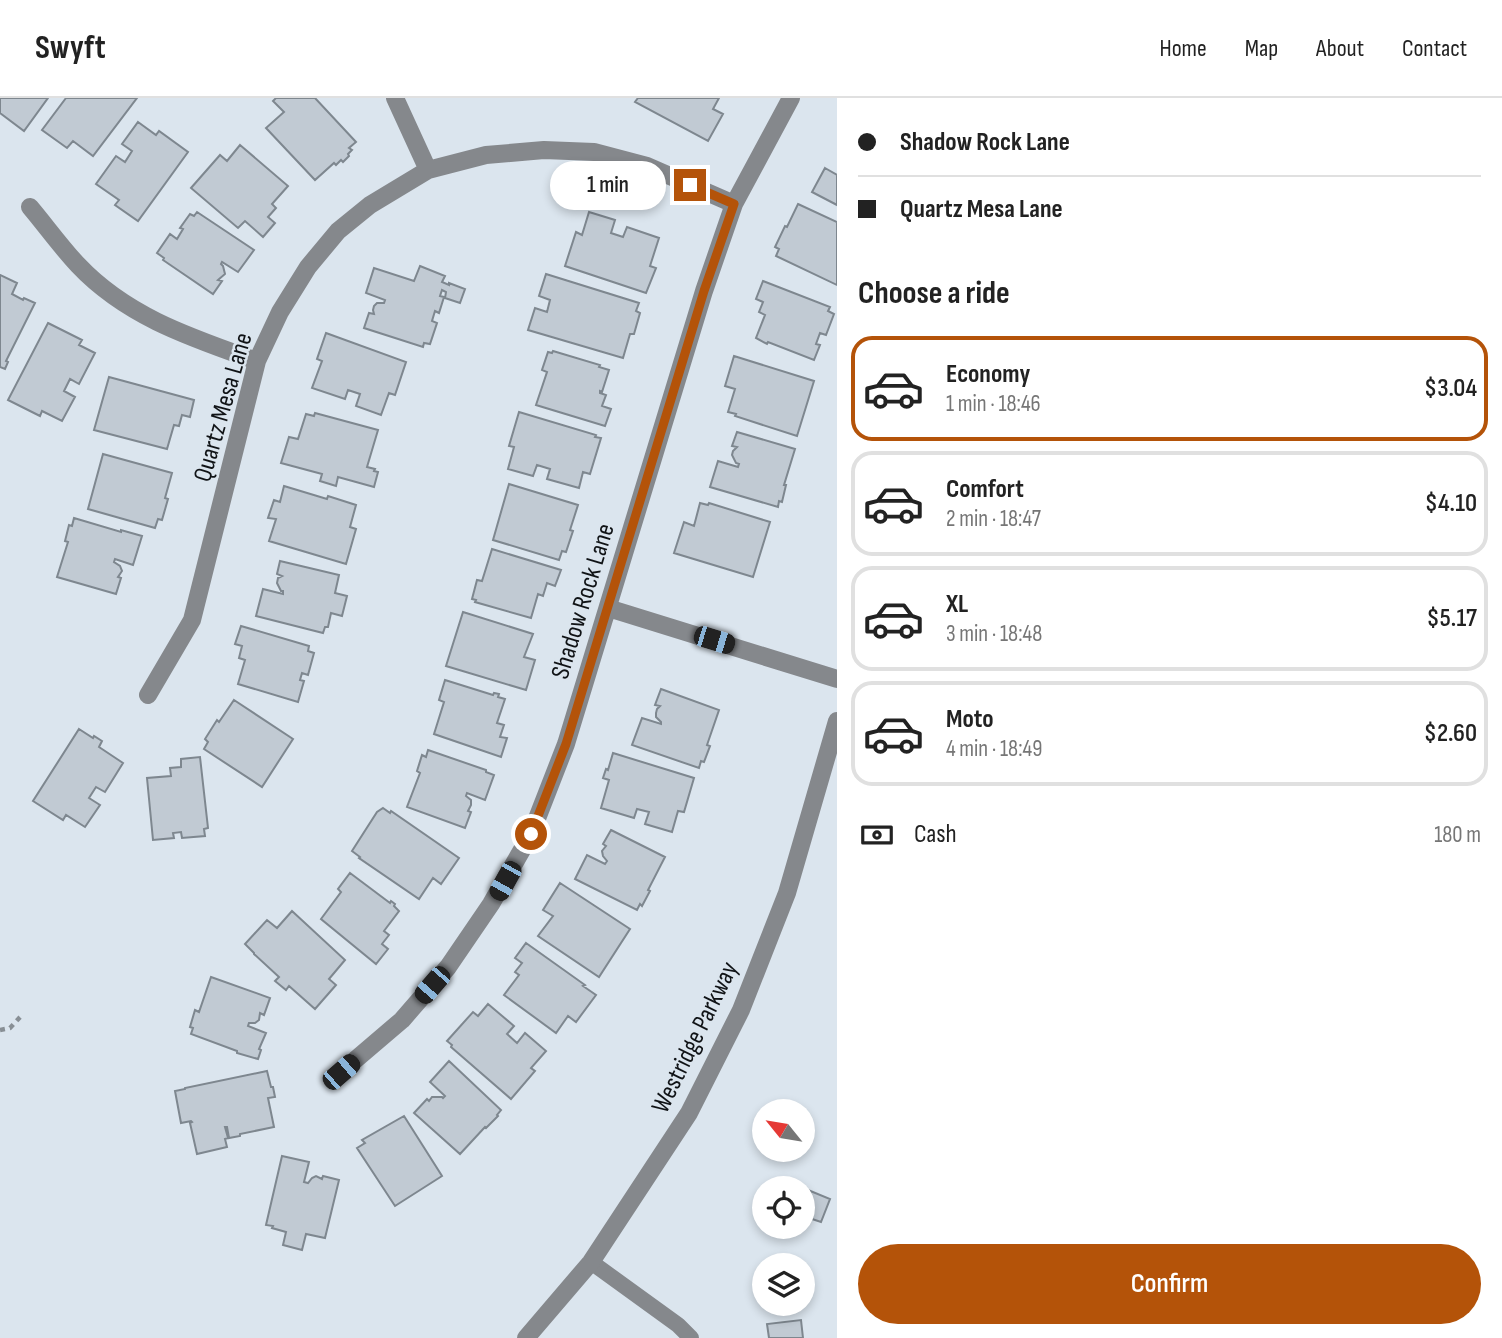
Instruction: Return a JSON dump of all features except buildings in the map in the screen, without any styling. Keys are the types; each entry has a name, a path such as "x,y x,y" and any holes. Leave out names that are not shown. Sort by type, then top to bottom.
{"street":[{"path":"395,98 428,170"},
{"name":"Shadow Rock Lane","path":"341,1072 402,1020 447,967 491,904 531,834 566,744 704,291 734,204 791,98"},
{"name":"Quartz Mesa Lane","path":"148,695 192,620 257,361 287,300 308,267 338,231 370,205 428,170 486,155 544,150 594,152 647,166 734,204"},
{"path":"30,207 79,266 113,296 145,317 187,337 257,361"},
{"path":"608,608 837,678"},
{"name":"Westridge Parkway","path":"526,1338 591,1262 689,1113 741,1010 787,893 837,722"}],"lane":[{"path":"591,1262 678,1325 691,1338"}],"path":[{"path":"0,1030 10,1028 22,1015"}],"route":[{"path":"531,834 566,744 704,291 734,204 690,185"}]}
